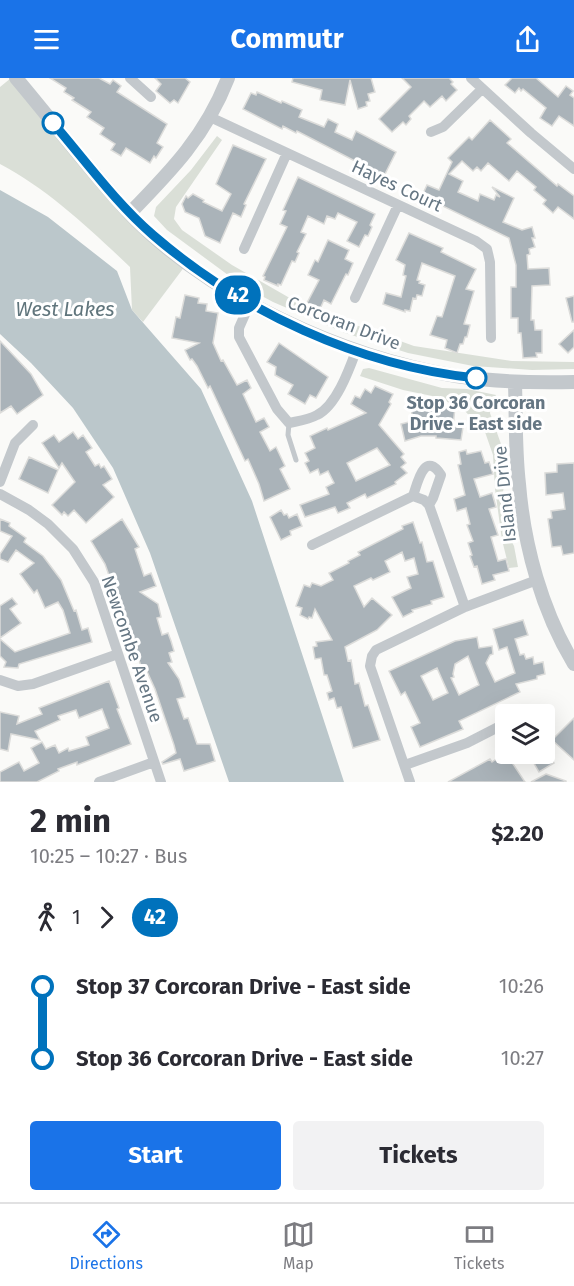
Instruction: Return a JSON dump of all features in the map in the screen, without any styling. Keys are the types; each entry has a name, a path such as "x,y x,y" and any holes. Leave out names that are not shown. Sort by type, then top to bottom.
{"street":[{"name":"Corcoran Drive","path":"16,78 130,213 153,235 188,262 250,303 317,336 356,351 399,363 456,376 515,382 574,382"},
{"path":"130,78 152,97"},
{"path":"130,213 179,162 210,117 228,78"},
{"path":"471,78 574,169"},
{"path":"431,132 443,127 482,89"},
{"name":"Hayes Court","path":"210,117 476,241 487,249 490,262 491,338"},
{"path":"244,249 287,153"},
{"path":"355,298 398,206"},
{"path":"250,303 239,328 239,338 277,409 289,423 316,416 326,409 346,376 356,351"},
{"name":"Island Drive","path":"515,382 518,482 524,524 537,580 574,664"},
{"path":"0,482 15,443 33,426"},
{"path":"413,496 418,477 425,468 430,466 436,468 441,475 429,504"},
{"name":"Newcombe Avenue","path":"0,494 29,510 48,524 73,549 94,582 161,782"},
{"path":"312,545 413,496 424,500 429,504 465,607"},
{"path":"410,782 370,666 372,656 376,650 465,607 537,580"},
{"path":"0,680 18,686 33,684 118,654"},
{"path":"405,765 467,743 495,729"},
{"path":"99,782 154,762"}],"lane":[{"path":"289,423 288,435 296,460"}],"shaded area":[{"path":"11,78 130,213 188,262 143,322 132,310 130,267 52,198 0,164 0,87"},
{"path":"217,136 222,140 176,207 174,219 182,230 232,265 288,297 325,314 414,346 512,361 574,362 574,369 532,370 473,366 408,353 345,333 273,302 243,286 167,230 154,216 156,207 191,170"},
{"path":"369,368 442,388 467,389 496,395 490,413 501,444 505,479 501,505 504,527 514,546 518,567 509,568 502,540 493,455 485,432 463,409 437,397 403,390 360,376 363,369"}],"water":[{"name":"West Lakes","path":"0,190 48,217 117,271 132,310 201,389 252,501 344,782 229,782 150,553 113,468 73,408 0,334"}],"building":[{"path":"50,78 99,78 110,84 113,80 121,86 117,92 167,124 157,143 163,147 156,158 154,156 150,163 126,148 121,156 111,150 115,144 100,134 104,128 87,117 91,112 72,100 74,98 64,92 66,88"},
{"path":"155,78 185,78 190,82 178,103 174,100 170,103 156,91 161,84"},
{"path":"293,78 371,78 375,92 368,94 370,101 366,102 367,106 358,109 350,80 345,105 320,100 322,90 292,82"},
{"path":"402,78 449,78 457,90 446,101 442,96 430,107 424,101 409,116 411,119 406,125 403,122 392,132 379,119 411,87"},
{"path":"512,78 536,78 558,97 566,86 573,91 570,95 574,98 574,126 559,116 552,126 540,118 546,108 523,89 521,91 519,88 515,93 505,85"},
{"path":"257,92 302,110 299,117 324,127 328,119 338,124 335,132 352,140 356,131 396,152 384,176 297,131 296,133 283,126 282,129 243,109 251,93 256,95"},
{"path":"490,120 511,139 507,143 557,186 558,184 574,196 574,219 558,207 553,213 543,204 546,200 534,190 536,187 517,171 509,181 488,163 481,171 477,167 473,171 462,161 449,174 463,181 458,192 478,201 480,194 494,200 496,195 500,197 492,187 514,198 503,222 522,230 532,227 535,247 529,249 530,254 527,255 528,269 549,268 550,285 532,286 531,320 534,320 535,330 542,330 542,353 536,353 537,357 523,358 521,333 518,333 518,318 511,318 511,287 516,287 516,265 509,238 422,196 427,185 439,190 452,162 448,158 469,137 472,140"},
{"path":"233,145 266,159 244,204 246,205 241,217 233,213 220,243 205,236 199,218 185,212 182,204 186,196 188,198 193,194 204,200 203,202 222,211 231,194 216,184"},
{"path":"298,177 375,214 368,236 365,235 359,247 347,241 357,222 338,213 335,219 327,216 324,224 308,216 301,232 306,234 297,252 299,253 295,262 292,261 281,285 278,284 278,286 264,280 263,276 287,227 280,224 286,211 283,210"},
{"path":"409,233 443,248 441,252 476,269 466,289 474,291 464,324 470,325 467,337 463,344 460,344 457,353 445,348 447,340 430,335 437,316 442,317 455,276 422,263 417,280 425,285 422,296 417,295 416,299 413,298 410,311 405,310 405,312 383,304 386,293 401,297 406,276 403,275 405,265 396,260"},
{"path":"328,240 349,250 345,259 353,263 331,304 324,300 320,309 307,303 319,280 308,275 315,260 318,262"},
{"path":"185,295 199,298 198,303 207,304 206,311 218,313 213,343 221,361 223,360 237,385 247,380 251,388 243,394 256,422 264,418 269,427 260,432 270,451 276,447 285,466 280,469 290,489 264,501 248,459 245,461 210,386 208,388 197,366 192,359 190,360 185,350 199,343 172,338 176,317 180,318"},
{"path":"574,296 574,322 572,322 566,298"},
{"path":"574,330 574,347 568,353 559,344"},
{"path":"0,341 31,374 43,395 17,414 11,406 0,413"},
{"path":"279,343 328,377 316,398 310,395 305,404 288,394 293,385 275,375 276,367 267,362"},
{"path":"375,386 393,394 389,402 391,404 379,425 404,454 401,457 406,463 401,467 407,473 395,482 396,484 367,498 365,494 347,503 350,508 338,513 335,507 305,517 300,505 329,494 326,487 334,483 328,471 320,475 318,469 310,473 305,463 309,461 305,453 315,448 310,436 366,413 351,404 355,396 360,398 365,389 371,393","holes":["377,448 390,465 356,481 347,463"]},
{"path":"427,405 455,407 453,427 463,427 461,440 421,436 405,441 401,424 413,421 411,407"},
{"path":"73,432 78,439 83,435 92,448 86,452 95,466 99,464 101,468 104,466 112,479 103,485 114,497 86,523 74,510 68,516 64,512 62,515 52,505 75,482 62,463 59,468 42,443 54,435 59,442"},
{"path":"466,450 467,454 481,451 485,463 489,462 493,474 474,479 480,497 492,493 496,507 489,509 498,535 491,537 498,561 506,559 509,571 493,575 495,580 482,584 477,566 474,567 470,556 472,555 468,543 473,541 467,525 470,524 466,508 457,511 454,499 465,495 458,465 461,464 459,452"},
{"path":"29,457 58,470 48,493 19,479"},
{"path":"574,463 574,553 563,555 561,546 552,547 548,519 552,518 551,511 565,509 563,493 546,495 545,473 557,472 557,464"},
{"path":"281,510 289,518 297,514 302,526 290,531 291,535 281,540 270,517"},
{"path":"0,519 10,523 9,526 26,538 24,542 43,556 61,580 74,611 76,610 82,630 88,628 92,642 19,664 18,668 4,667 6,662 0,656 0,639 15,652 70,633 58,602 45,608 37,590 34,593 20,574 34,563 16,550 8,562 0,559 0,554 12,536 0,531"},
{"path":"122,519 139,547 135,549 144,576 151,573 156,586 140,592 158,604 161,617 157,618 162,635 168,633 171,641 174,651 169,653 172,662 168,663 179,679 185,697 177,699 184,719 188,718 197,744 210,744 215,761 184,771 180,759 163,764 162,762 176,753 174,745 155,689 144,665 141,666 105,564 91,541"},
{"path":"413,522 420,543 422,542 427,562 433,561 444,597 431,601 432,604 412,610 413,612 403,617 392,597 411,588 407,577 418,574 414,558 405,561 402,552 385,561 390,572 354,586 364,607 372,598 392,615 377,630 345,647 348,661 351,660 355,684 359,683 365,706 368,705 380,740 353,748 341,707 337,708 334,698 329,700 327,693 332,691 327,675 324,675 321,658 315,659 313,647 317,646 316,642 332,640 315,609 312,618 308,619 300,615 302,608 296,606 304,585 310,587 312,583 321,586 333,580 329,573 349,563 348,561 360,555 358,552"},
{"path":"12,598 17,604 10,609 21,623 0,638 0,606"},
{"path":"523,620 528,635 515,639 520,655 524,654 526,659 533,657 534,664 543,662 545,674 537,676 537,679 516,684 520,692 459,721 463,729 420,747 411,727 420,723 405,692 401,695 389,671 455,641 477,637 479,648 492,646 493,654 486,663 495,682 515,673 507,647 499,650 493,629","holes":["468,656 479,685 459,695 451,678 454,677 455,664","437,668 448,693 433,700 421,676"]},
{"path":"109,681 131,744 77,765 77,762 58,769 59,771 37,782 0,782 0,772 19,762 24,771 39,763 31,748 42,742 46,749 55,745 59,753 68,748 69,751 89,745 86,737 109,728 102,709 79,718 76,710 58,716 60,720 35,731 40,740 11,734 8,751 0,749 0,712 19,716 17,724 42,714 39,708"},
{"path":"574,718 574,760 555,743 555,737"},
{"path":"490,759 492,762 495,760 495,764 513,764 525,782 448,782"},
{"path":"534,764 552,764 539,772"},
{"path":"546,774 566,781 566,782 531,782"}],"bus line":[{"name":"42","path":"53,123 130,213 153,235 219,284 250,303 279,319 356,351 456,376 476,378"}],"place":[{"name":"Stop 36 Corcoran Drive - East side","path":"476,378"}]}
